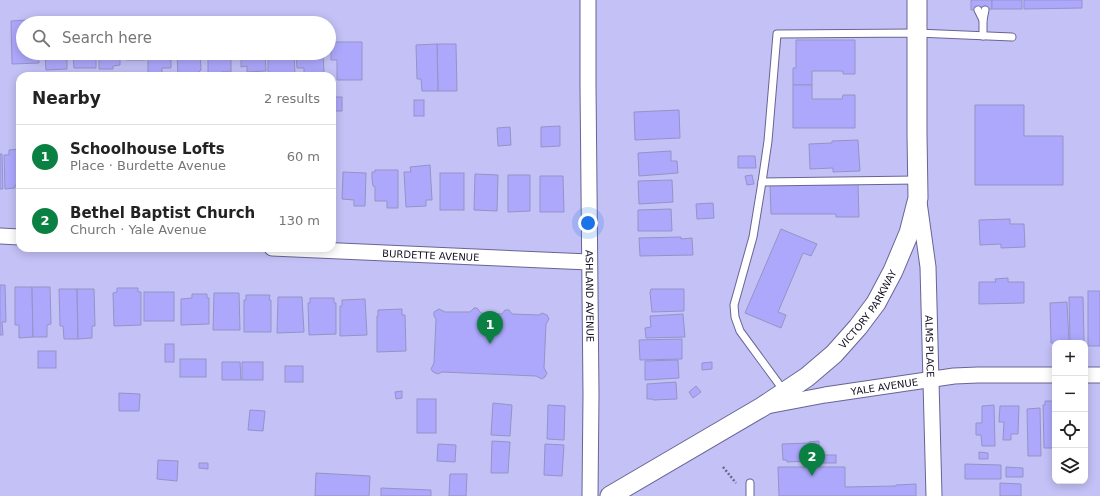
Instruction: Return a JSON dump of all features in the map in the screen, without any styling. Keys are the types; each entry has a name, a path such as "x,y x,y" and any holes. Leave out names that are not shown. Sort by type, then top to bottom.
{"street":[{"name":"ASHLAND AVENUE","path":"588,0 591,394 590,496"},
{"name":"VICTORY PARKWAY","path":"610,496 762,407 807,378 834,354 858,327 876,303 893,272 909,233 918,189 917,0"},
{"name":"ALMS PLACE","path":"918,189 928,267 934,496"},
{"path":"0,236 16,237"},
{"name":"BURDETTE AVENUE","path":"336,251 589,262"},
{"name":"YALE AVENUE","path":"762,407 825,395 954,376 1052,375"},
{"path":"1088,375 1100,375"}],"lane":[{"path":"982,10 983,36"},
{"path":"785,393 740,331 735,317 734,305 753,237 762,182 768,140 777,34 917,33 1012,37"},
{"path":"762,182 918,189"},
{"path":"750,483 750,496"}],"path":[{"path":"723,467 736,483"}],"building":[{"path":"971,0 992,0 992,9 971,10"},
{"path":"992,0 1022,0 1022,9 992,9"},
{"path":"1024,0 1082,0 1082,8 1024,9"},
{"path":"11,21 16,21 16,60 39,60 39,63 12,64"},
{"path":"796,40 855,40 855,74 843,74 843,71 812,71 812,85 793,85 793,68 796,68"},
{"path":"336,42 362,42 362,80 337,80"},
{"path":"437,44 456,44 457,91 438,91"},
{"path":"437,44 438,91 422,91 421,79 417,79 416,45"},
{"path":"45,60 67,60 67,69 46,70"},
{"path":"73,60 96,60 96,68 74,68"},
{"path":"99,60 120,60 120,65 113,66 113,69 99,69"},
{"path":"148,60 171,60 171,68 162,68 162,72 148,72"},
{"path":"177,60 200,60 201,70 199,72 178,72"},
{"path":"208,60 231,60 231,72 208,72"},
{"path":"241,60 265,60 266,71 247,72 247,66 241,67"},
{"path":"268,60 294,60 295,72 268,72"},
{"path":"296,60 323,60 324,72 304,72 304,68 297,68"},
{"path":"793,85 812,85 812,99 842,99 843,95 855,95 855,128 793,128"},
{"path":"336,97 342,97 342,111 336,111"},
{"path":"414,100 424,100 424,116 414,116"},
{"path":"975,105 1024,105 1024,136 1063,136 1063,185 975,185"},
{"path":"679,110 680,138 635,140 634,112"},
{"path":"560,126 560,146 541,147 541,127"},
{"path":"510,127 511,145 498,146 497,128"},
{"path":"858,140 860,171 833,172 833,168 810,169 809,144"},
{"path":"16,149 16,185 15,188 5,189 4,155 9,155 9,150"},
{"path":"671,151 671,161 677,161 678,173 639,176 638,153"},
{"path":"0,154 2,154 3,189 0,189"},
{"path":"738,156 755,156 756,168 738,168"},
{"path":"430,165 432,200 426,200 426,206 406,207 404,172 411,172 410,167"},
{"path":"375,170 398,170 398,208 387,208 387,201 375,201 375,187 373,186 372,172 375,172"},
{"path":"343,172 366,173 365,206 354,206 354,200 342,199"},
{"path":"440,173 464,173 464,210 440,210"},
{"path":"475,174 498,175 497,211 474,210"},
{"path":"508,175 530,175 530,211 508,212"},
{"path":"752,175 754,184 747,185 745,176"},
{"path":"540,176 563,176 564,212 540,212"},
{"path":"672,180 673,202 639,204 638,181"},
{"path":"858,184 859,217 836,217 836,214 771,214 770,185"},
{"path":"713,203 714,218 697,219 696,204"},
{"path":"671,209 672,231 638,231 638,210"},
{"path":"1010,219 1010,224 1024,224 1025,247 1001,248 1001,244 980,245 979,220"},
{"path":"781,229 817,244 811,256 803,253 778,312 786,315 781,328 745,313"},
{"path":"681,237 681,239 692,238 693,255 640,256 639,238"},
{"path":"1008,278 1008,282 1024,282 1024,303 979,304 979,282 996,282 995,279"},
{"path":"0,285 5,285 6,322 2,322 3,335 0,335"},
{"path":"15,287 32,287 33,337 19,338 19,325 15,325"},
{"path":"32,287 50,287 51,324 47,325 47,337 33,337"},
{"path":"117,288 138,288 138,292 141,292 141,325 114,326 113,293 117,292"},
{"path":"59,289 77,289 78,339 64,339 63,326 60,326"},
{"path":"77,289 94,289 95,326 92,326 92,338 78,339"},
{"path":"651,289 684,289 684,311 652,312"},
{"path":"1088,291 1100,291 1100,346 1088,346"},
{"path":"144,292 174,292 174,321 144,321"},
{"path":"214,293 239,293 240,330 213,330"},
{"path":"192,294 207,294 207,298 209,298 209,324 181,325 181,299 192,298"},
{"path":"246,295 270,295 271,332 244,332 244,300 246,300"},
{"path":"278,297 302,297 304,332 277,333"},
{"path":"1069,297 1083,297 1084,340 1070,340"},
{"path":"310,298 334,298 334,303 336,303 336,334 309,335 308,303 310,303"},
{"path":"365,299 367,335 340,336 340,306 342,306 342,300"},
{"path":"1067,302 1069,340 1052,340 1051,343 1050,303"},
{"path":"474,308 477,308 481,313 502,314 505,310 509,310 512,314 539,315 542,313 547,315 549,319 546,324 544,368 547,373 545,377 542,379 536,376 442,372 438,374 433,372 431,369 434,363 436,319 434,312 439,309 445,312 470,312"},
{"path":"402,309 402,315 405,315 406,351 377,352 378,310"},
{"path":"683,314 685,337 646,338 645,328 651,327 650,316"},
{"path":"682,339 682,359 640,360 639,340"},
{"path":"165,344 174,344 174,362 165,362"},
{"path":"38,351 56,351 56,368 38,368"},
{"path":"180,359 206,359 206,377 180,377"},
{"path":"678,360 679,378 645,380 645,361"},
{"path":"222,362 240,362 241,380 222,380"},
{"path":"242,362 263,362 263,380 242,380"},
{"path":"712,362 712,369 702,370 702,363"},
{"path":"285,366 303,366 303,382 285,382"},
{"path":"676,382 677,399 647,399 647,384"},
{"path":"696,386 701,392 693,398 689,392"},
{"path":"402,391 402,398 396,399 395,392"},
{"path":"119,393 140,394 139,411 119,411"},
{"path":"417,399 436,399 436,433 417,433"},
{"path":"1045,401 1052,401 1052,448 1044,448 1043,405 1045,405"},
{"path":"493,403 512,405 510,436 491,435"},
{"path":"548,405 565,406 564,440 547,439"},
{"path":"994,405 995,446 982,446 981,435 976,435 976,423 982,423 982,406"},
{"path":"1000,406 1019,406 1018,434 1011,434 1011,440 1003,440 1004,422 999,422"},
{"path":"1040,408 1041,456 1028,456 1027,409"},
{"path":"250,410 265,411 263,431 248,430"},
{"path":"492,441 510,442 508,473 491,473"},
{"path":"819,441 819,454 811,454 811,461 787,462 787,460 783,460 782,444"},
{"path":"438,444 456,445 455,462 437,461"},
{"path":"545,444 564,445 562,476 544,475"},
{"path":"979,452 988,453 988,459 979,459"},
{"path":"821,455 836,455 836,463 821,463"},
{"path":"158,460 178,461 177,481 157,479"},
{"path":"199,463 208,463 208,469 199,468"},
{"path":"965,464 1001,465 1001,479 965,479"},
{"path":"778,467 845,467 845,487 916,484 916,496 779,496"},
{"path":"1006,467 1023,468 1023,477 1006,477"},
{"path":"316,473 370,476 369,496 315,496"},
{"path":"450,474 467,474 466,496 449,496"},
{"path":"1000,483 1021,484 1021,496 1000,496"},
{"path":"381,488 431,490 431,496 381,496"}],"place":[{"name":"Schoolhouse Lofts","path":"490,344"},
{"name":"Bethel Baptist Church","path":"812,476"}]}
